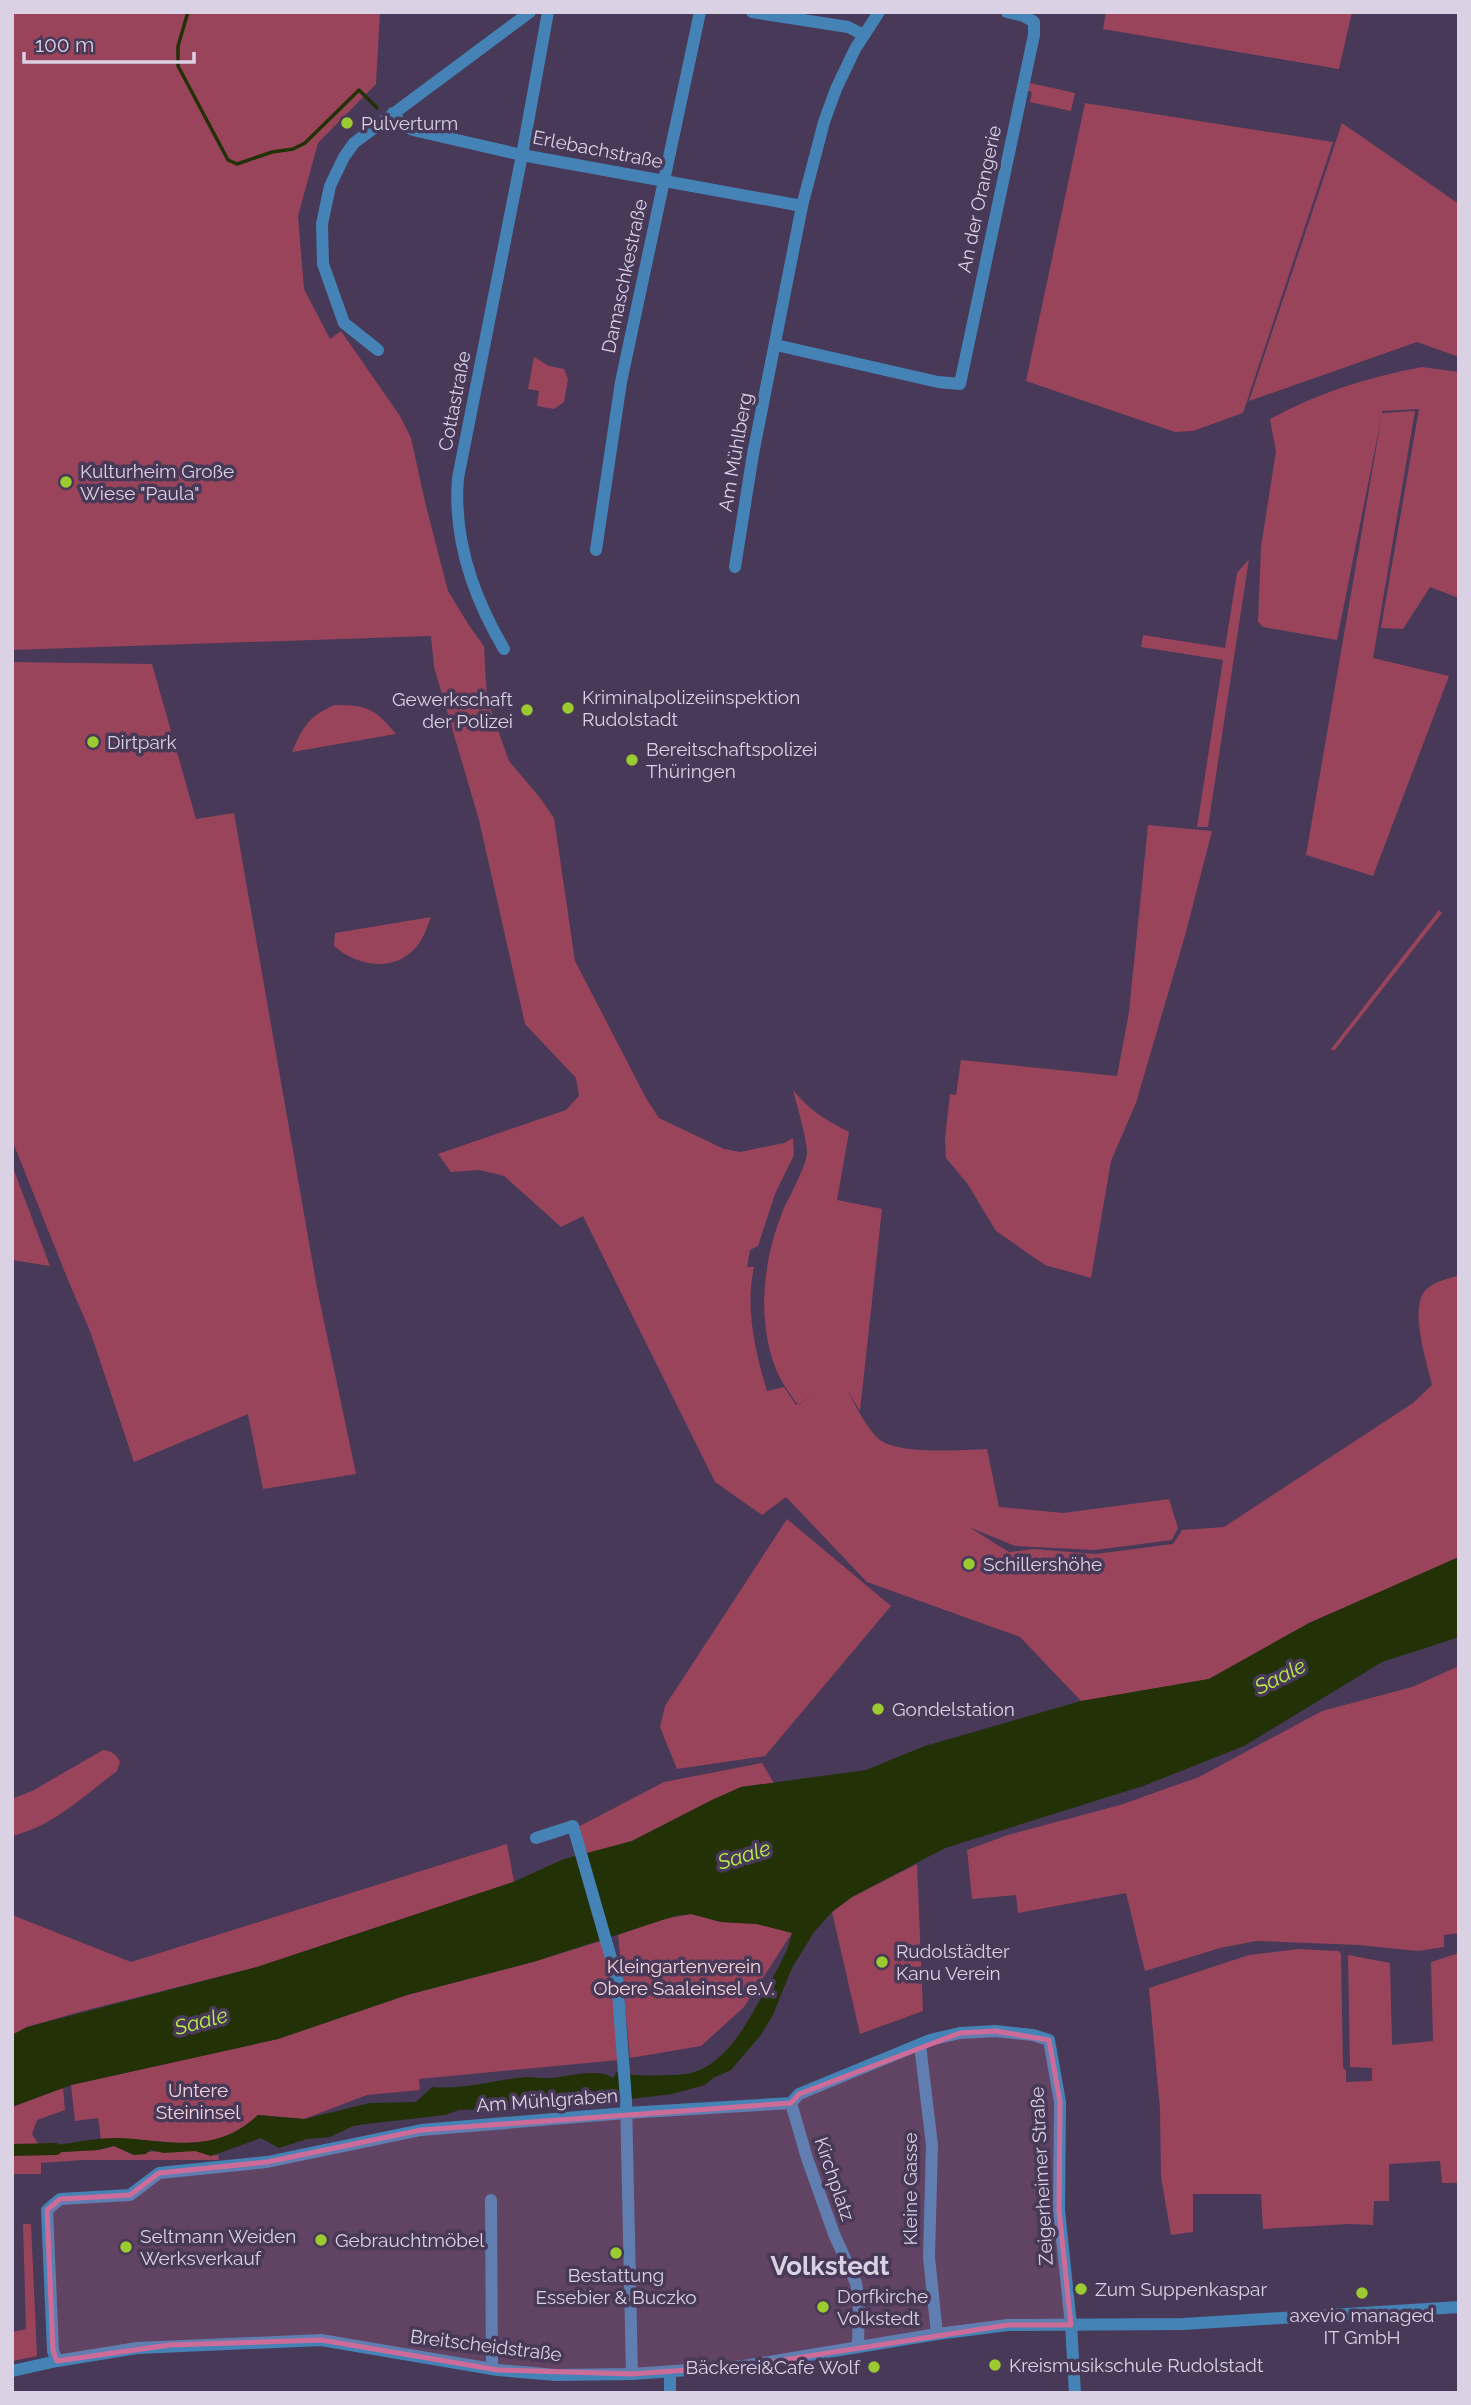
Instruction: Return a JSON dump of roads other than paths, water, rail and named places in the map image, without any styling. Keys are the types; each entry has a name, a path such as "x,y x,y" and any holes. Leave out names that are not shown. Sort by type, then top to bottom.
{"street":[{"path":"378,350 344,323 323,264 322,224 330,187 344,157 354,144 530,12"},
{"name":"Cottastraße","path":"504,649 479,597 466,560 458,522 457,498 548,12"},
{"name":"Damaschkestraße","path":"596,550 621,382 700,12"},
{"path":"752,12 848,27 864,35"},
{"name":"Am Mühlberg","path":"734,567 753,454 802,206 824,122 845,68 879,12"},
{"name":"An der Orangerie","path":"776,345 938,382 960,384 1034,35 1035,17 1007,12"},
{"name":"Erlebachstraße","path":"393,113 402,124 413,130 522,155 802,206"},
{"path":"536,1838 574,1832 617,1979 626,2107 632,2374"},
{"name":"Am Mühlgraben","path":"57,2361 53,2351 47,2210 60,2199 130,2195 159,2173 267,2162 421,2130 626,2107 791,2103 799,2094 930,2040 960,2033 995,2031 1033,2035 1049,2040"},
{"name":"Zeigerheimer Straße","path":"1049,2040 1060,2102 1059,2210 1075,2393"},
{"name":"Kleine Gasse","path":"920,2045 932,2145 929,2257 937,2334"},
{"name":"Kirchplatz","path":"791,2103 834,2234 856,2283 858,2347"},
{"path":"491,2200 492,2370"},
{"name":"Breitscheidstraße","path":"12,2371 57,2361 170,2345 320,2340 492,2370 556,2375 632,2374 744,2366 1008,2325 1183,2324 1459,2307"},
{"path":"670,2372 670,2393"}],"water":[{"name":"Saale","path":"1459,1557 1459,1637 1382,1662 1244,1746 1143,1786 945,1848 852,1897 832,1912 814,1932 792,1968 772,2017 760,2036 731,2070 705,2085 672,2094 615,2101 607,2099 535,2108 459,2110 445,2115 353,2126 330,2137 307,2139 279,2148 261,2138 211,2156 195,2151 164,2153 150,2150 146,2154 134,2155 114,2146 98,2150 44,2153 41,2150 44,2147 111,2138 175,2143 209,2141 242,2128 258,2115 304,2119 370,2103 416,2102 432,2087 455,2087 526,2077 550,2078 592,2073 613,2078 617,2072 647,2076 686,2074 700,2070 712,2063 734,2042 777,1970 792,1933 757,1924 721,1922 691,1914 675,1916 533,1962 407,1995 278,2039 71,2085 12,2107 12,2035 27,2027 257,1967 513,1882 564,1859 632,1841 741,1787 866,1770 925,1746 1081,1701 1209,1679 1309,1623"}],"waterway":[{"path":"188,12 178,46 178,66 228,160 237,164 272,152 293,149 305,143 359,90 377,108"},
{"path":"12,2150 56,2149"}],"place":[{"name":"Pulverturm","path":"347,123"},
{"name":"Kulturheim Große Wiese \"Paula\"","path":"66,482"},
{"name":"Kriminalpolizeiinspektion Rudolstadt","path":"568,708"},
{"name":"Gewerkschaft der Polizei","path":"527,710"},
{"name":"Dirtpark","path":"93,742"},
{"name":"Bereitschaftspolizei Thüringen","path":"632,760"},
{"name":"Schillershöhe","path":"969,1564"},
{"name":"Gondelstation","path":"878,1709"},
{"name":"Rudolstädter Kanu Verein","path":"882,1962"},
{"name":"Gebrauchtmöbel","path":"321,2240"},
{"name":"Seltmann Weiden Werksverkauf","path":"126,2247"},
{"name":"Bestattung Essebier & Buczko","path":"616,2253"},
{"name":"Zum Suppenkaspar","path":"1081,2289"},
{"name":"axevio managed IT GmbH","path":"1362,2293"},
{"name":"Dorfkirche Volkstedt","path":"823,2307"},
{"name":"Kreismusikschule Rudolstadt","path":"995,2365"},
{"name":"Bäckerei&Cafe Wolf","path":"874,2367"}],"district":[{"name":"Volkstedt","path":"830,2266"}],"park label":[{"name":"Kleingartenverein Obere Saaleinsel e.V.","path":"684,1977"},
{"name":"Untere Steininsel","path":"198,2101"}]}
